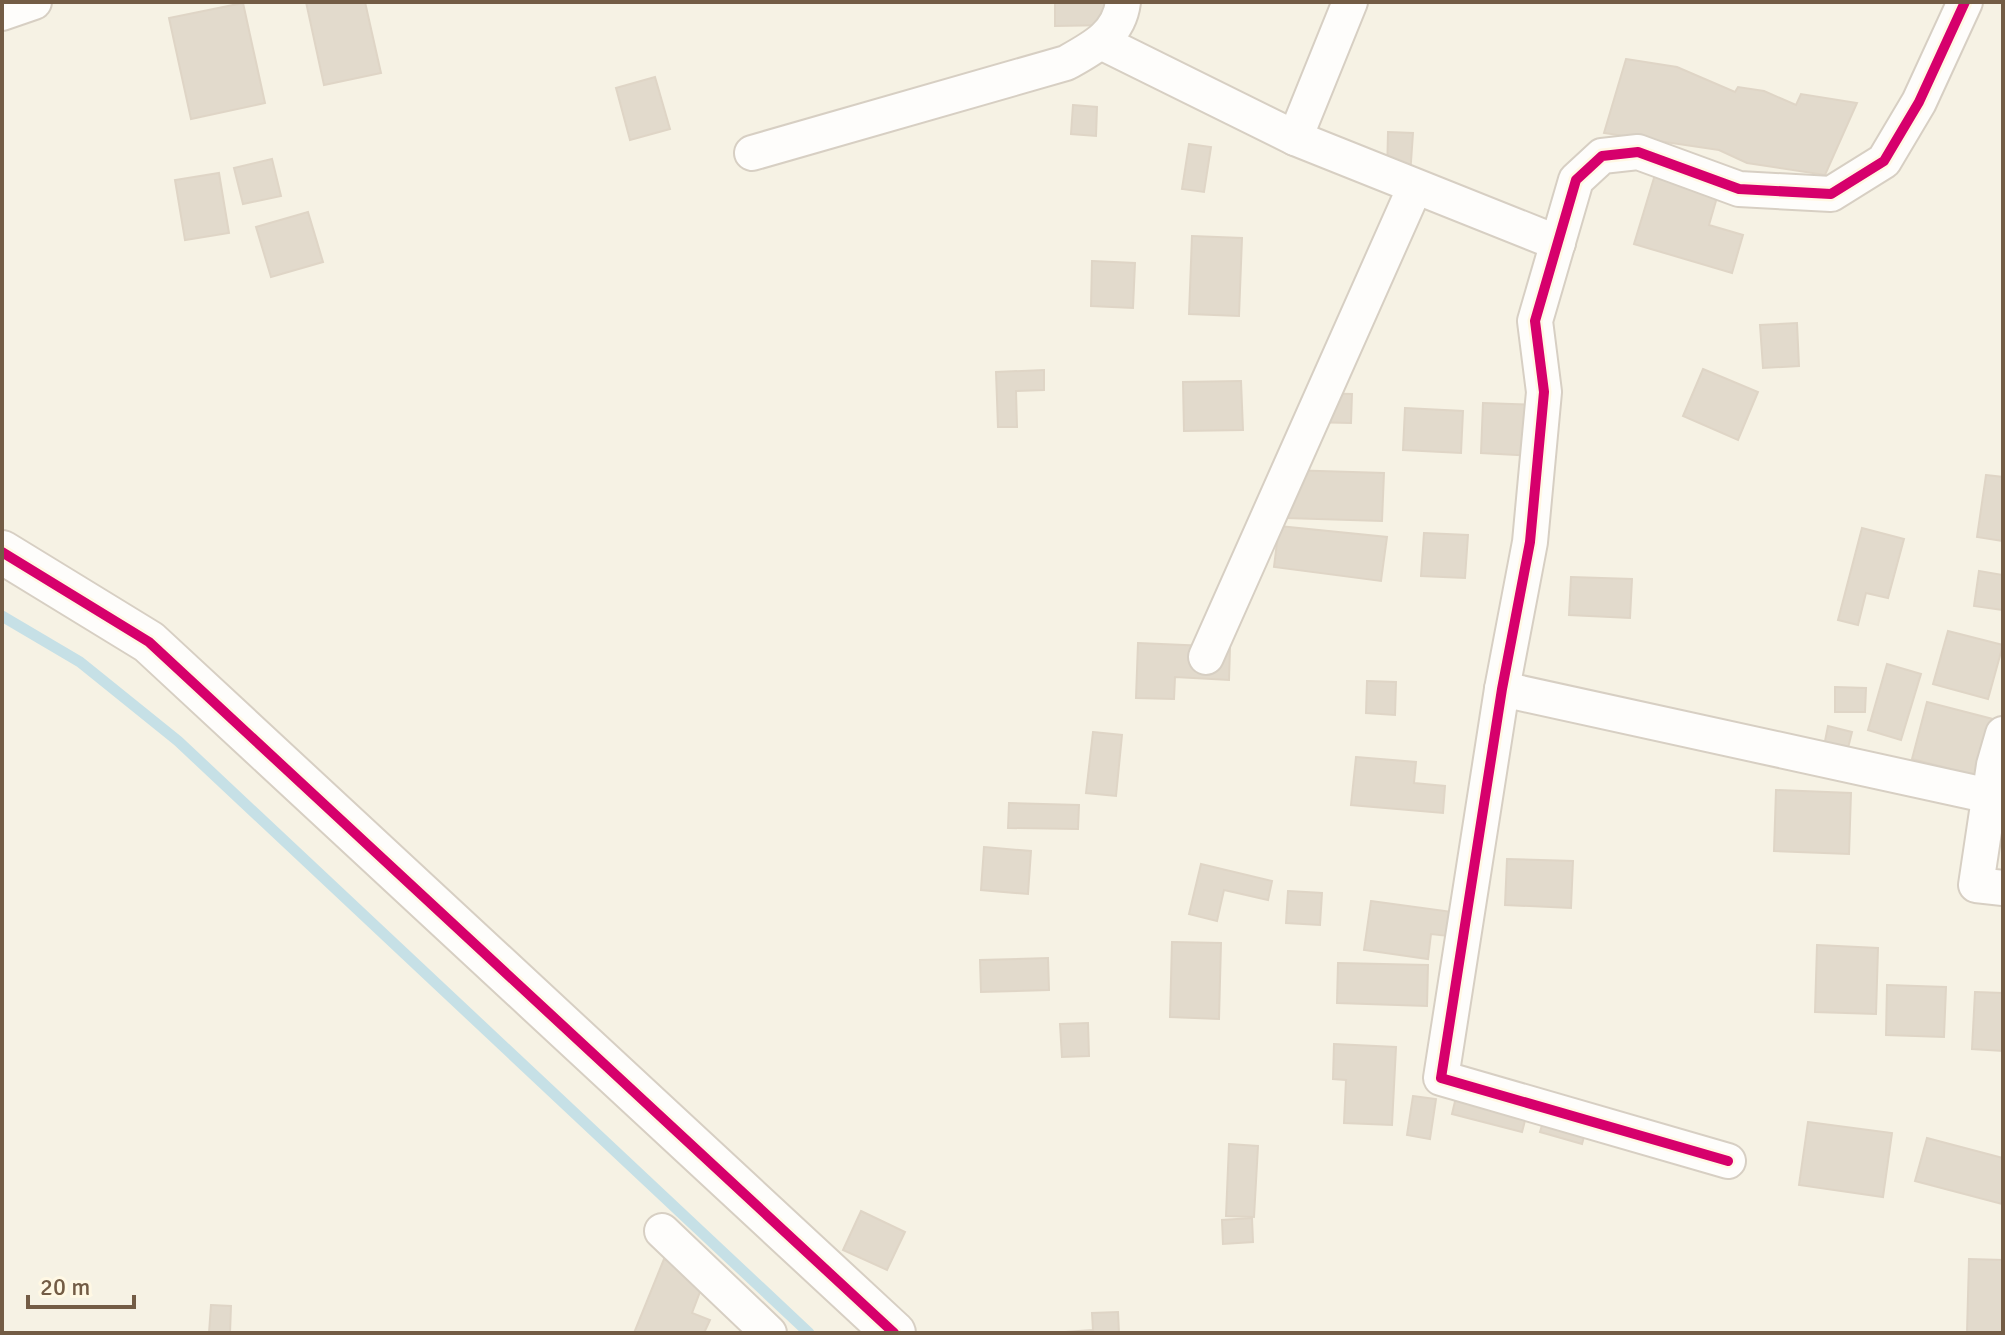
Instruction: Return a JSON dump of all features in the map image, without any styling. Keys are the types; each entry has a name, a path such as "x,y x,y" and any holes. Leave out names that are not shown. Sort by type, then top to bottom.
{"street":[{"path":"2,13 34,2"},
{"path":"752,153 1066,63 1103,43 1121,15 1123,2"},
{"path":"1295,138 1350,2"},
{"path":"1728,1161 1441,1078 1502,689 1530,542 1544,392 1535,321 1576,180 1602,156 1638,152 1739,189 1831,194 1884,161 1919,102 1965,2"},
{"path":"1103,43 1295,138 1558,243"},
{"path":"1206,657 1415,187"},
{"path":"2,552 149,642 894,1333"},
{"path":"1502,689 1997,766 1976,885 2003,888"},
{"path":"662,1231 769,1333"}],"building":[{"path":"306,2 365,2 381,73 324,85"},
{"path":"1055,2 1109,2 1110,25 1055,26"},
{"path":"243,3 265,103 191,119 169,18"},
{"path":"1626,59 1677,67 1735,92 1738,87 1764,91 1796,105 1801,94 1857,103 1825,175 1747,163 1719,150 1604,133"},
{"path":"655,77 670,129 630,140 616,88"},
{"path":"1073,105 1097,107 1096,136 1071,134"},
{"path":"1388,132 1413,133 1410,176 1387,175"},
{"path":"1189,144 1211,147 1204,192 1182,189"},
{"path":"272,159 281,196 243,204 234,168"},
{"path":"1657,168 1720,187 1709,225 1743,235 1732,273 1634,244"},
{"path":"219,173 229,233 185,240 175,180"},
{"path":"308,212 323,262 271,277 256,227"},
{"path":"1192,236 1242,238 1239,316 1189,314"},
{"path":"1092,261 1135,263 1133,308 1091,306"},
{"path":"1797,323 1799,366 1763,368 1760,325"},
{"path":"1703,369 1758,392 1738,440 1683,416"},
{"path":"1044,370 1044,390 1016,391 1017,427 998,427 996,372"},
{"path":"1241,381 1243,430 1184,431 1183,382"},
{"path":"1308,393 1352,394 1351,423 1307,422"},
{"path":"1483,403 1539,405 1537,456 1481,453"},
{"path":"1405,408 1463,411 1461,453 1403,450"},
{"path":"1287,470 1384,473 1382,521 1286,518"},
{"path":"1986,475 2003,477 2003,541 1977,537"},
{"path":"1279,526 1387,537 1381,581 1274,567"},
{"path":"1862,528 1904,539 1888,598 1866,593 1858,625 1838,620"},
{"path":"1424,533 1468,535 1465,578 1421,576"},
{"path":"1979,571 2003,575 2003,610 1974,606"},
{"path":"1571,577 1632,579 1630,618 1569,615"},
{"path":"1948,631 2003,645 1988,699 1933,684"},
{"path":"1138,643 1230,647 1229,680 1175,677 1174,699 1136,698"},
{"path":"1887,664 1921,674 1901,740 1868,730"},
{"path":"1367,681 1396,682 1395,715 1366,713"},
{"path":"1835,687 1866,688 1865,712 1835,712"},
{"path":"1927,702 1993,719 1978,776 1912,759"},
{"path":"1828,726 1852,732 1847,752 1824,746"},
{"path":"1093,732 1122,735 1116,796 1086,793"},
{"path":"1356,757 1416,762 1414,783 1445,786 1443,813 1351,805"},
{"path":"1776,790 1851,793 1849,854 1774,851"},
{"path":"1009,803 1079,805 1078,829 1008,828"},
{"path":"984,847 1031,851 1028,894 981,890"},
{"path":"1507,859 1573,861 1571,908 1505,905"},
{"path":"1201,864 1272,881 1268,900 1224,890 1217,921 1189,914"},
{"path":"1288,891 1322,893 1320,925 1286,923"},
{"path":"1371,901 1460,913 1457,937 1431,934 1428,959 1364,950"},
{"path":"1172,942 1221,943 1219,1019 1170,1017"},
{"path":"1817,945 1878,948 1876,1014 1815,1012"},
{"path":"1048,958 1049,990 981,992 980,960"},
{"path":"1338,963 1428,965 1427,1006 1337,1003"},
{"path":"1887,985 1946,987 1944,1037 1886,1035"},
{"path":"1975,992 2003,993 2003,1051 1972,1049"},
{"path":"1088,1023 1089,1056 1062,1057 1060,1024"},
{"path":"1334,1044 1396,1047 1392,1125 1344,1123 1346,1080 1333,1079"},
{"path":"1461,1076 1532,1094 1522,1132 1452,1114"},
{"path":"1413,1096 1436,1099 1430,1139 1407,1135"},
{"path":"1550,1098 1591,1111 1582,1144 1540,1132"},
{"path":"1808,1122 1892,1133 1883,1197 1799,1185"},
{"path":"1927,1138 2003,1158 2002,1204 1915,1181"},
{"path":"1229,1144 1258,1146 1254,1217 1226,1216"},
{"path":"861,1211 905,1232 887,1270 843,1250"},
{"path":"1252,1218 1253,1242 1223,1244 1222,1220"},
{"path":"664,1259 706,1276 692,1313 710,1320 704,1333 634,1333"},
{"path":"1969,1259 2003,1260 2003,1333 1967,1333"},
{"path":"211,1305 231,1306 230,1333 209,1333"},
{"path":"1118,1312 1119,1333 1051,1333 1093,1330 1092,1313"}],"waterway":[{"path":"2,616 80,662 178,741 809,1333"}],"cycle path":[{"path":"1728,1161 1441,1078 1502,689 1530,542 1544,392 1535,321 1576,180 1602,156 1638,152 1739,189 1831,194 1884,161 1919,102 1965,2"},
{"path":"2,552 149,642 894,1333"}]}
